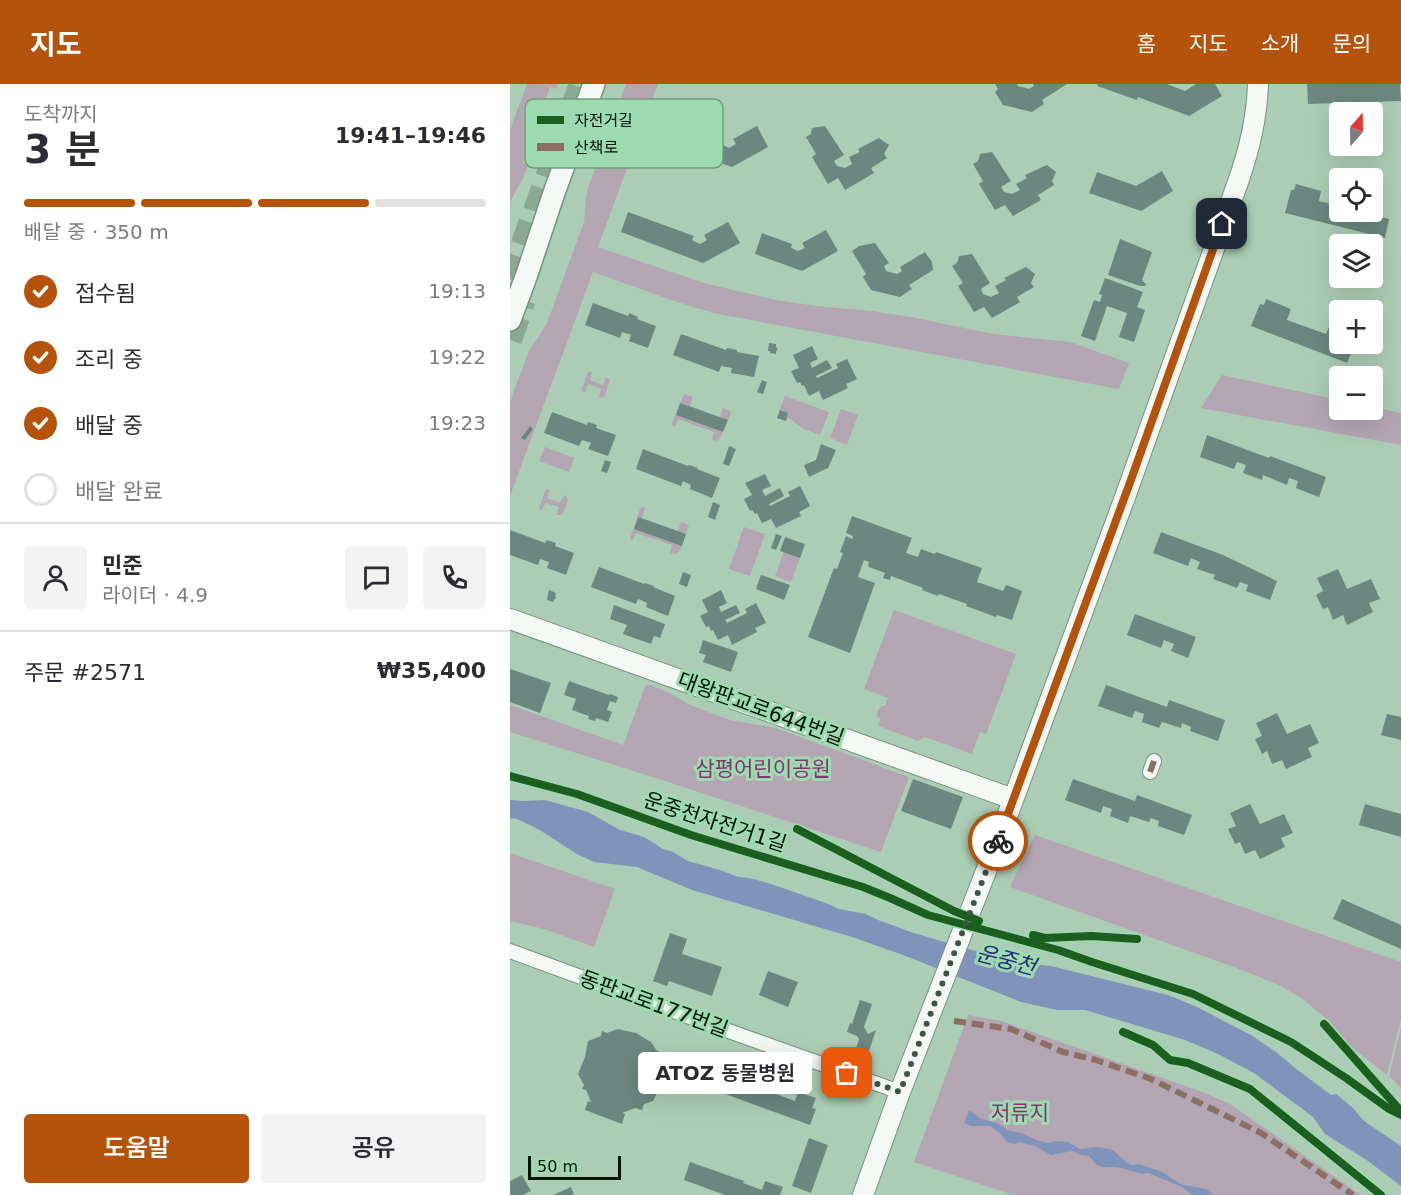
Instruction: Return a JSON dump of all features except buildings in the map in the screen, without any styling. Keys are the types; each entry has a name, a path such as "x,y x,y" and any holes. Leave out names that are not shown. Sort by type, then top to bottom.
{"main road":[{"path":"588,99 594,84"},
{"path":"863,1195 900,1092 1013,799 1242,170 1253,128 1258,84"},
{"path":"510,320 563,168"},
{"name":"대왕판교로644번길","path":"510,619 1013,799"}],"street":[{"name":"동판교로177번길","path":"510,951 900,1092"}],"green space":[{"path":"527,84 558,84 556,89 550,87 546,99 525,99 525,157 523,163 527,168 510,202 510,130"},
{"path":"626,84 658,84 652,99 621,99"},
{"path":"595,168 627,168 598,247 704,283 776,300 911,317 993,334 1070,342 1129,363 1119,389 713,313 593,272 510,496 510,402 528,353 547,323 584,222 588,188"},
{"path":"588,372 592,372 590,380 603,385 606,377 610,380 603,398 599,397 601,389 588,384 585,392 581,391"},
{"path":"1222,375 1329,398 1329,420 1383,420 1383,409 1401,413 1401,445 1201,408"},
{"path":"684,394 693,397 690,406 720,417 723,408 731,413 728,420 680,403"},
{"path":"785,396 829,412 820,435 804,429 787,418 786,421 777,418"},
{"path":"679,406 676,415 723,432 720,439 715,441 712,439 714,432 678,419 673,426 672,423"},
{"path":"841,409 858,415 847,445 830,438"},
{"path":"545,447 574,458 569,472 539,461"},
{"path":"547,489 550,490 547,498 560,503 564,495 567,497 562,515 556,515 559,507 545,503 542,510 539,509"},
{"path":"645,508 642,518 678,531 681,522 689,525 686,534 638,517 634,529 682,546 677,554 670,553 672,545 636,533 633,540 630,539 640,509"},
{"path":"744,527 765,534 750,576 729,569"},
{"path":"785,549 801,555 791,582 775,576"},
{"path":"894,610 1016,654 986,734 980,732 972,754 925,737 918,741 878,726 880,719 877,715 878,710 885,706 888,698 864,689"},
{"name":"삼평어린이공원","path":"646,684 666,691 690,705 730,720 776,728 909,777 881,852 510,732 510,705 623,745"},
{"path":"1035,835 1401,962 1401,1019 1387,1075 1343,1040 1325,1018 1304,1000 1279,985 1010,887"},
{"path":"510,853 615,889 594,947 544,929 510,921"},
{"name":"저류지","path":"968,1015 1001,1021 1200,1091 1230,1104 1361,1195 1013,1195 914,1162"},
{"path":"1401,1027 1401,1088 1389,1076"}],"water":[{"name":"운중천","path":"510,800 545,800 588,812 620,830 644,837 688,861 735,876 771,884 839,909 866,914 914,933 1013,962 1051,966 1168,995 1195,1006 1251,1035 1331,1095 1336,1094 1364,1121 1401,1146 1401,1186 1368,1161 1325,1134 1313,1117 1254,1073 1218,1054 1185,1040 1085,1010 1057,1010 1021,1002 852,937 692,890 637,867 594,862 538,829 510,818"},
{"path":"969,1110 980,1118 999,1124 1007,1130 1046,1143 1068,1142 1080,1149 1097,1147 1109,1149 1127,1163 1139,1164 1163,1172 1180,1184 1206,1189 1214,1195 1193,1195 1182,1187 1151,1174 1117,1167 1103,1167 1097,1165 1089,1156 1073,1151 1051,1155 1035,1146 1020,1142 1010,1143 990,1126 971,1126 964,1123"}],"tunnel":[{"path":"576,99 581,84"},
{"path":"510,279 550,168"},
{"path":"510,340 524,300"}],"marked path":[{"path":"1150,772 1154,761"},
{"path":"954,1021 1011,1029 1063,1052 1096,1060 1151,1079 1261,1133 1353,1195"}],"cycle path":[{"name":"운중천자전거1길","path":"510,776 577,794 691,835 863,887 928,915 1058,950 1193,994 1291,1042 1401,1115"},
{"name":"운중천자전거1길","path":"797,829 954,911 979,921"},
{"path":"1033,935 1045,938 1091,936 1137,939"},
{"path":"1324,1024 1399,1109"},
{"path":"1123,1032 1153,1045 1170,1060 1188,1063 1250,1089 1381,1195"}],"way so far":[{"path":"847,1073 900,1092 998,841"}],"place":[{"name":"ATOZ 동물병원","path":"847,1073"}],"route":[{"path":"998,841 1222,224"}]}
